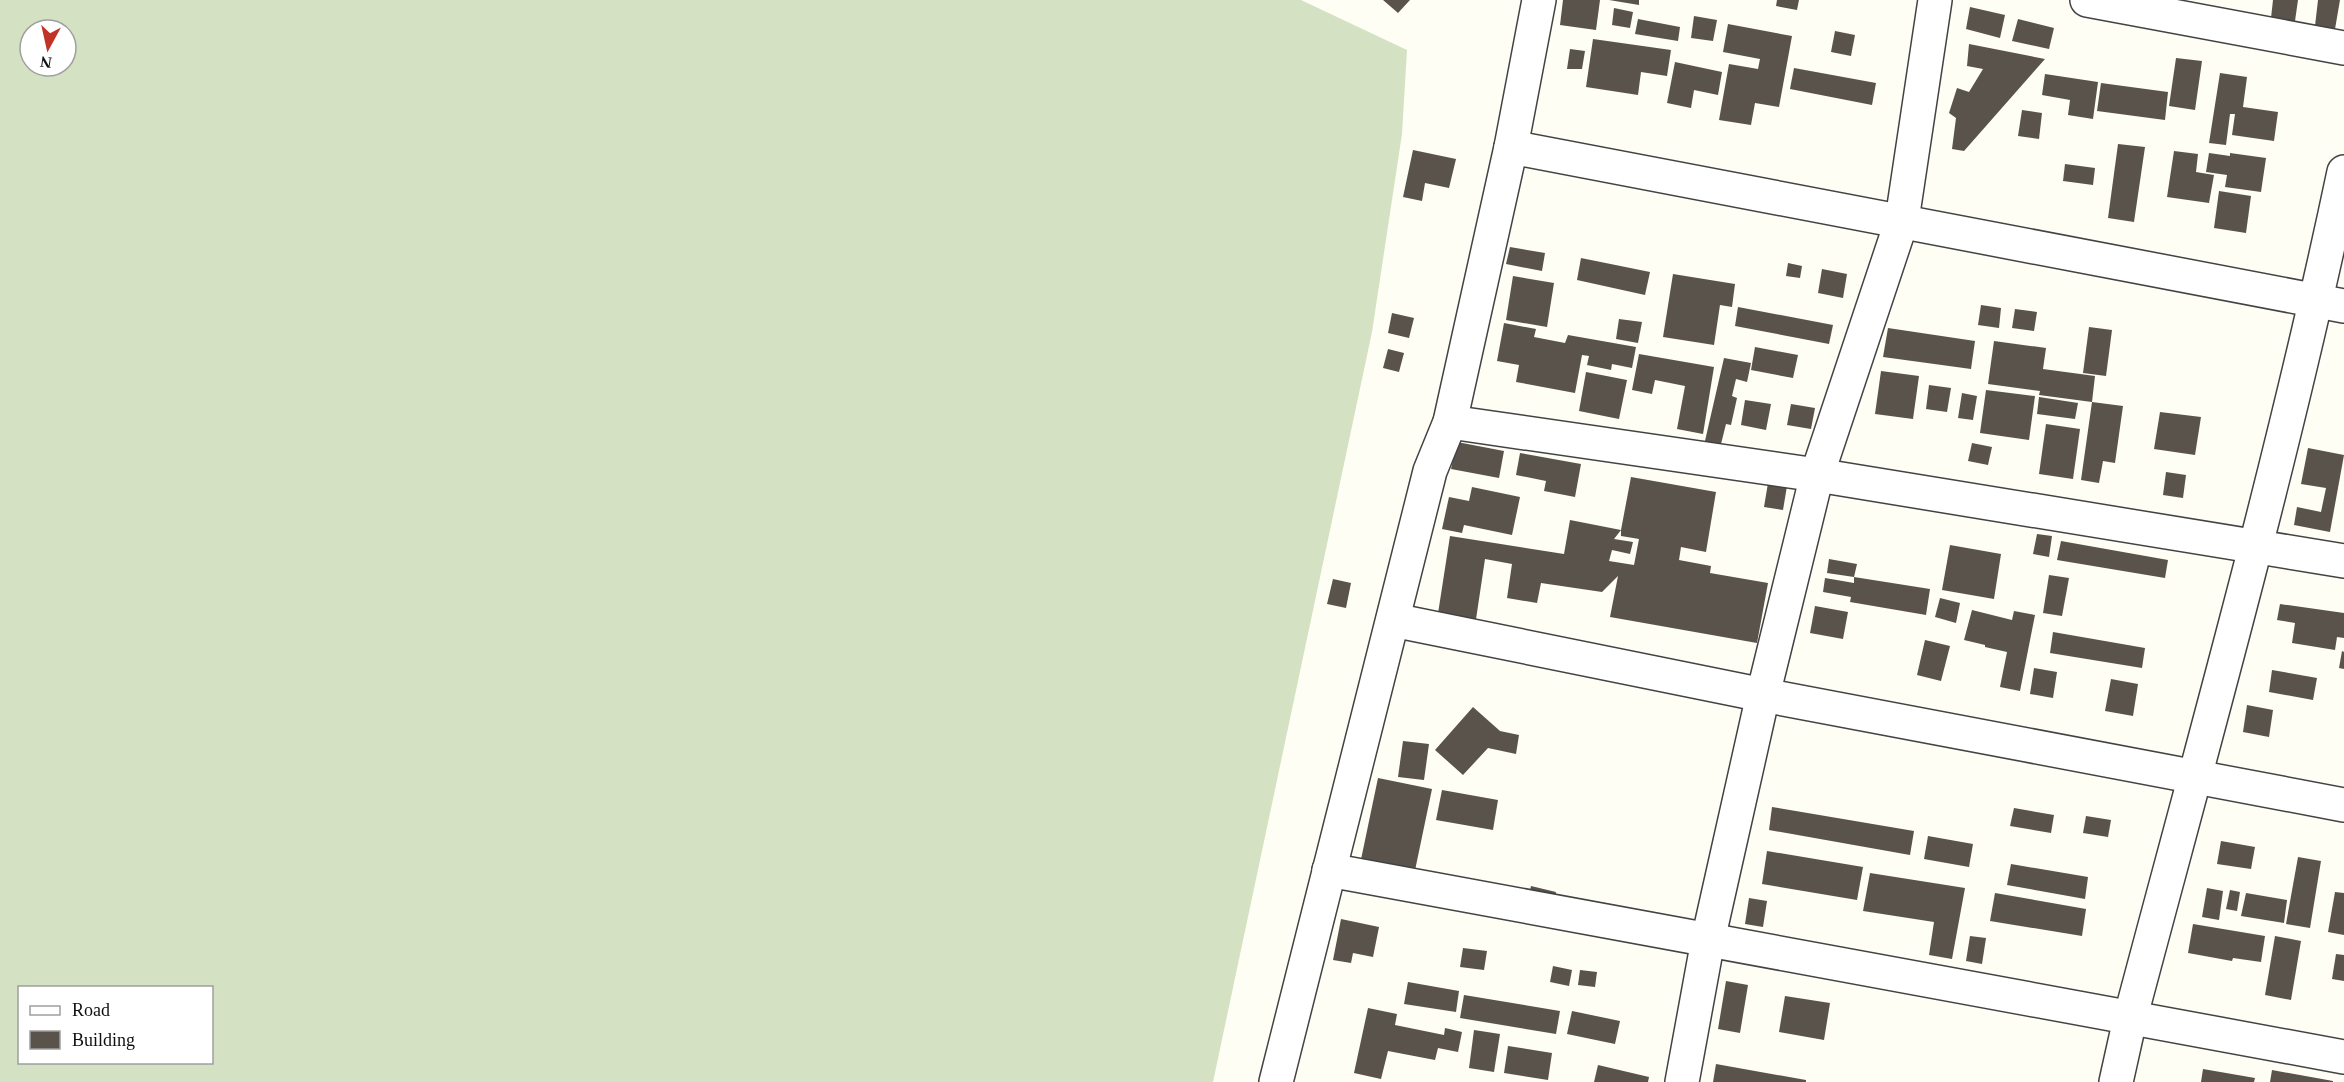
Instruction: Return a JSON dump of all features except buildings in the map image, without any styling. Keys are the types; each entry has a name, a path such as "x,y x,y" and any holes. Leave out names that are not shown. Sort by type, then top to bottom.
{"street":[{"path":"1276,1082 1430,471 1450,422 1511,147 1539,0"},
{"path":"1682,1082 1708,940 1763,695 1817,475 1902,220 1935,0"},
{"path":"2087,0 2344,48"},
{"path":"1511,147 2330,303"},
{"path":"2116,1082 2130,1019 2257,546 2330,303 2344,172"},
{"path":"1450,422 1817,475 2344,561"},
{"path":"1393,620 1763,695 2344,805"},
{"path":"1329,870 2344,1057"}],"green space":[{"path":"0,0 1301,0 1407,50 1402,134 1372,332 1213,1082 0,1082"}]}
